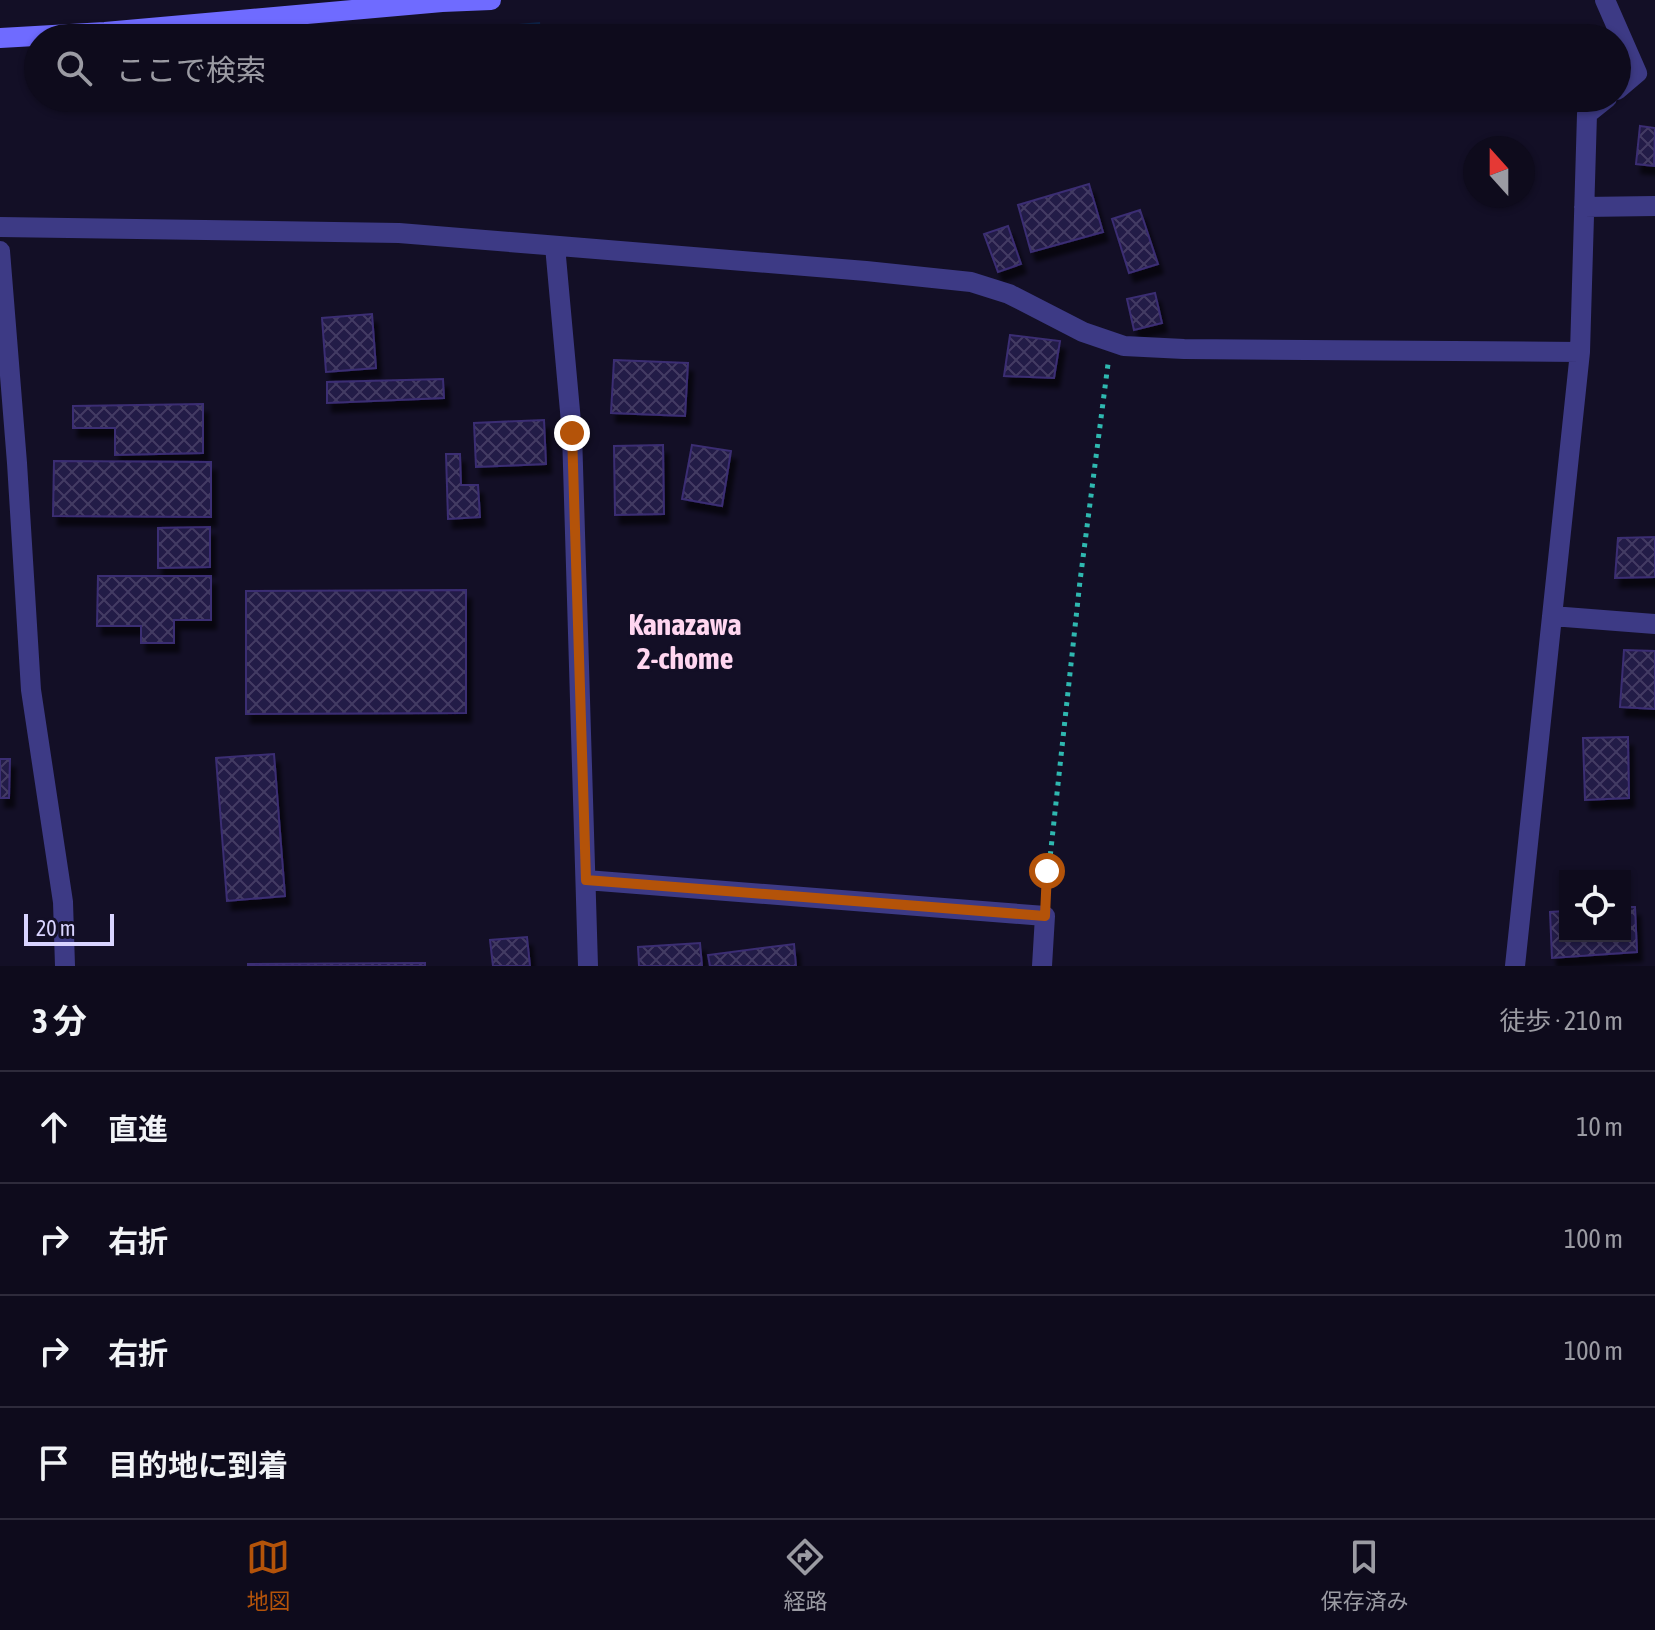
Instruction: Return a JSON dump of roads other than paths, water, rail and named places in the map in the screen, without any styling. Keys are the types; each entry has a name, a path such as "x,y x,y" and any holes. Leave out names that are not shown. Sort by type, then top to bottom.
{"main road":[{"path":"195,24 491,0"},
{"path":"0,38 24,37"}],"street":[{"path":"1605,0 1616,24"},
{"path":"1631,59 1637,73 1631,78"},
{"path":"1515,966 1580,352 1587,114 1590,112"},
{"path":"1584,207 1655,206"},
{"path":"0,227 399,233 851,269 971,282 1009,294 1083,332 1124,346 1580,352"},
{"path":"555,246 572,433 588,966"},
{"path":"0,251 31,690 63,902 65,966"},
{"path":"1552,616 1655,624"},
{"path":"586,880 1045,916 1042,966"}],"district":[{"name":"Kanazawa 2-chome","path":"685,642"}]}
